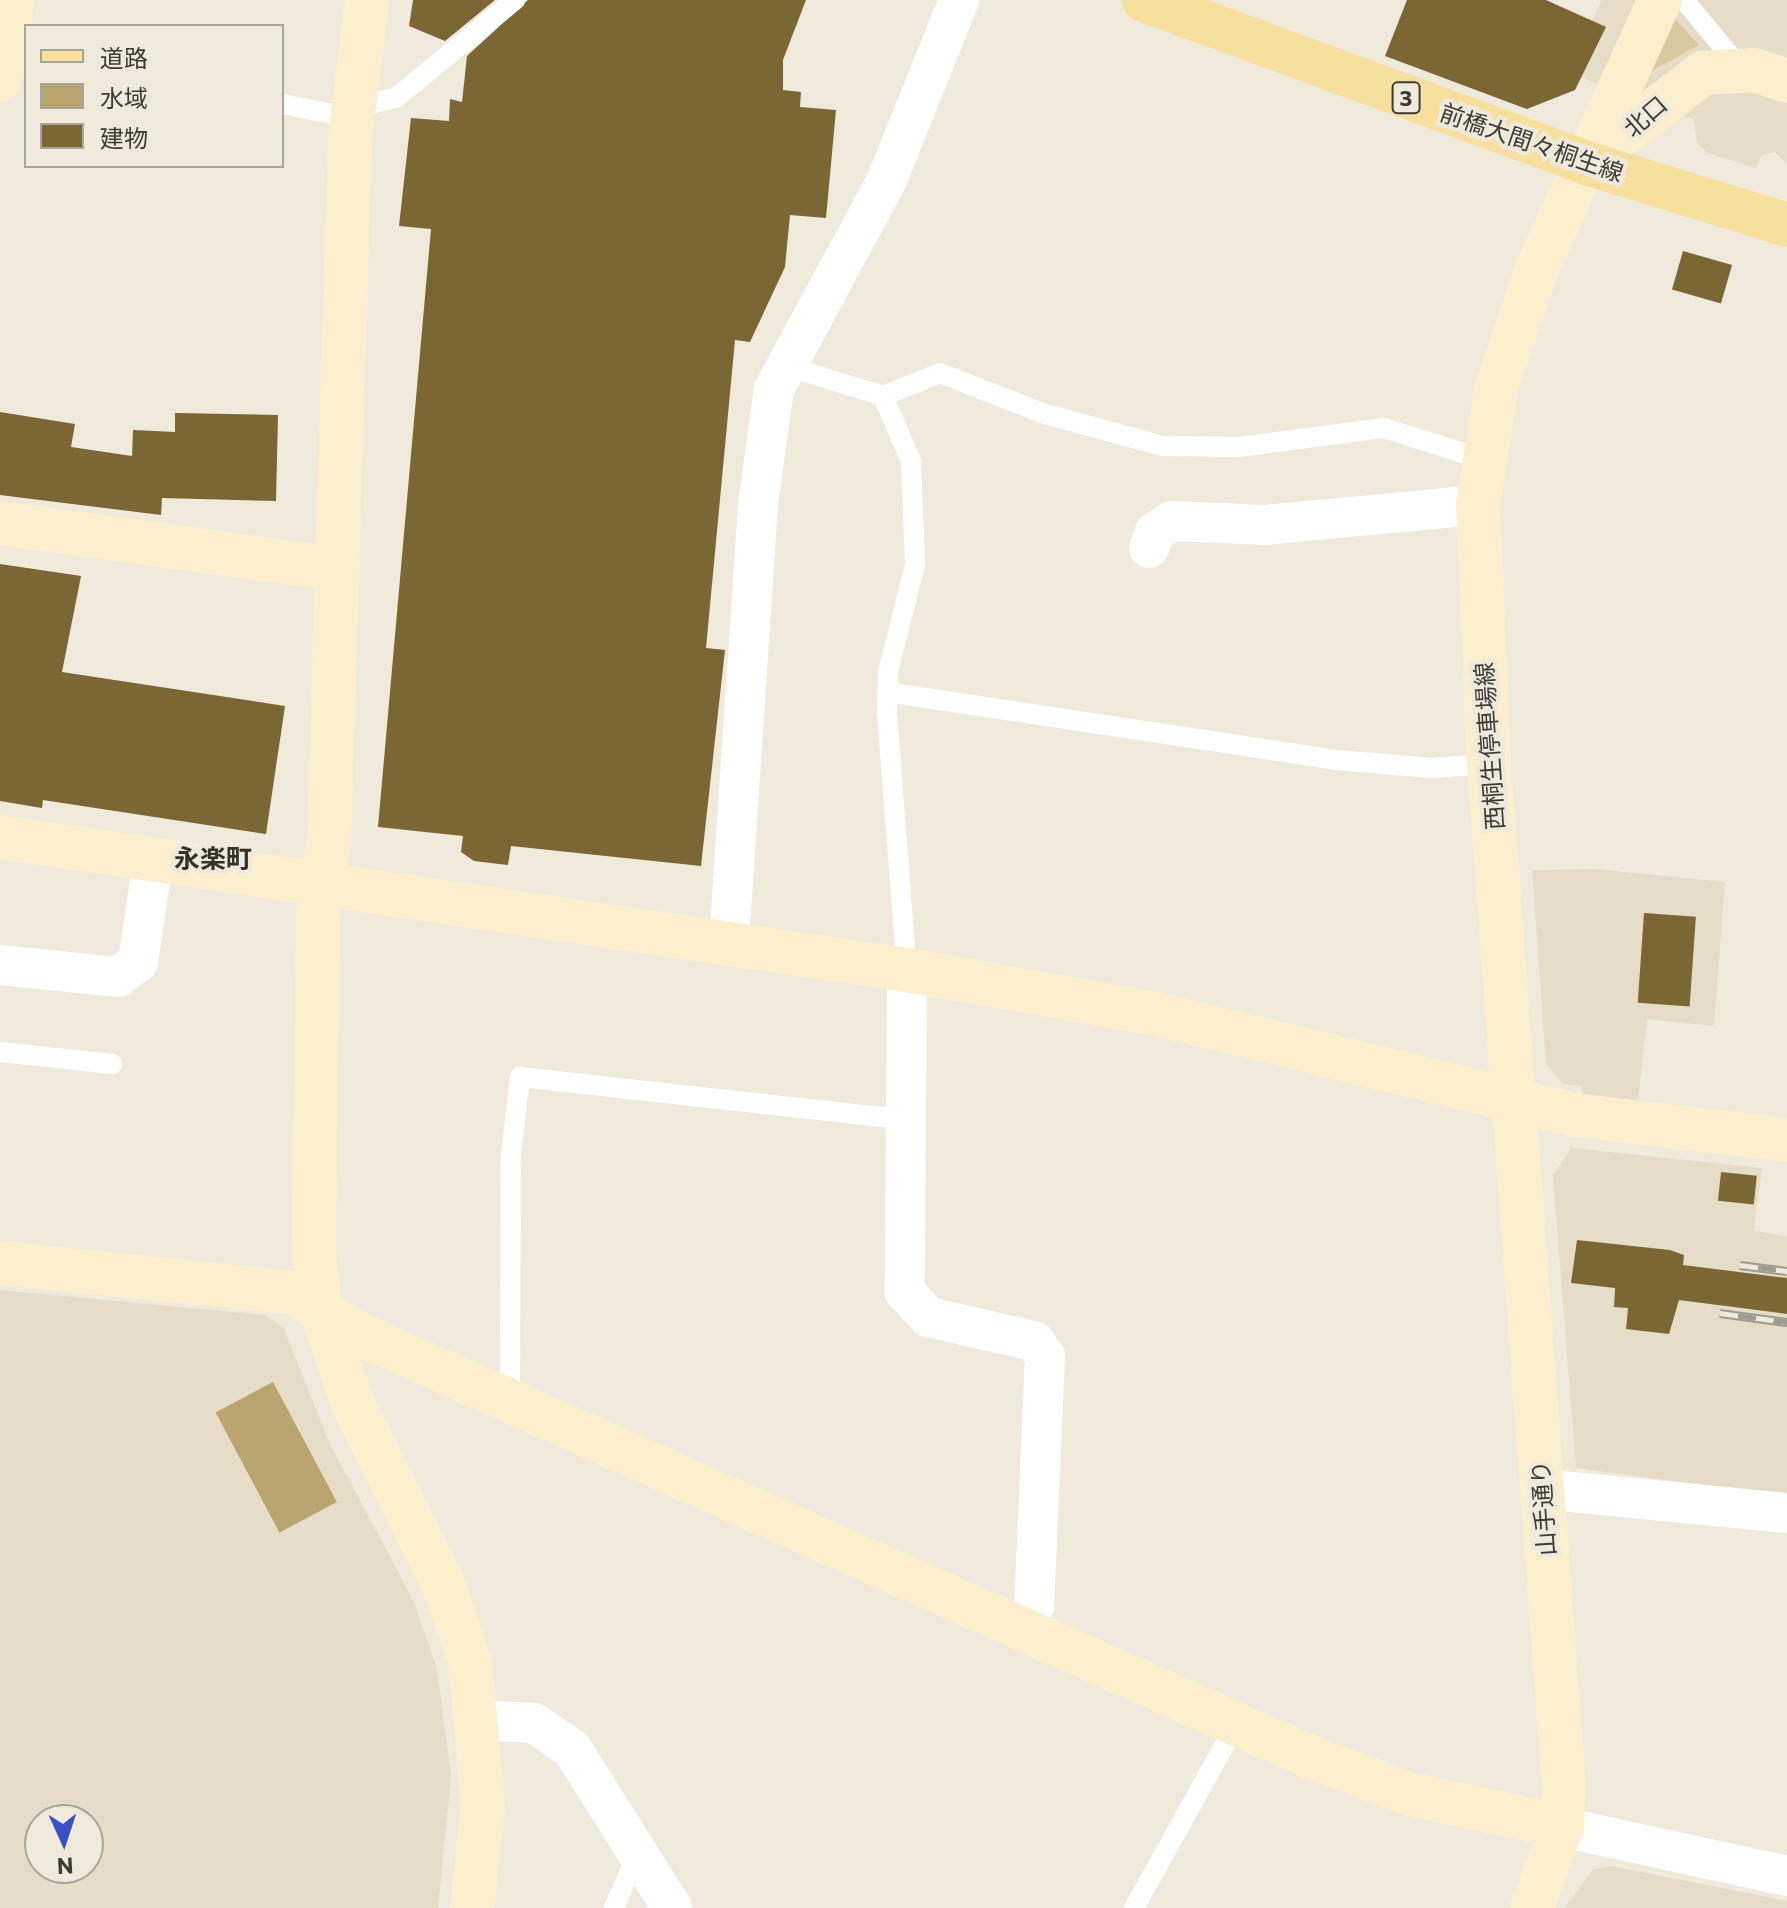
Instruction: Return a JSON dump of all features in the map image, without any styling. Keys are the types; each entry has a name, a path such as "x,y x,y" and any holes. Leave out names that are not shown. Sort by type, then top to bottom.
{"main road":[{"name":"前橋大間々桐生線","path":"1144,0 1586,163 1787,225"}],"street":[{"path":"367,0 351,112 322,884 314,1253 320,1307 353,1404 453,1608 480,1720 483,1806 472,1908"},
{"path":"729,942 758,504 768,414 783,365 886,182 959,0"},
{"name":"北口","path":"1586,163 1660,0"},
{"path":"0,79 16,19"},
{"name":"北口","path":"1586,163 1683,83 1741,69 1787,81"},
{"name":"西桐生停車場線","path":"1516,1104 1489,764 1478,505 1482,459 1536,271 1586,163"},
{"path":"1149,548 1155,532 1172,521 1265,525 1478,505"},
{"path":"0,523 336,569"},
{"path":"0,837 907,970 1161,1015 1516,1104 1772,1138"},
{"path":"0,965 118,977 138,962 153,861"},
{"path":"907,970 909,1301 928,1317 1034,1341 1045,1356 1034,1605 1024,1630"},
{"name":"山手通り","path":"1516,1104 1562,1827 1532,1908"},
{"path":"0,1263 283,1291 320,1307 357,1333 510,1402 1236,1725 1410,1794 1787,1876"},
{"path":"1541,1489 1787,1513"},
{"path":"480,1720 534,1723 560,1737 672,1908"}],"lane":[{"path":"284,104 351,112 427,78 515,0"},
{"path":"1684,0 1741,69"},
{"path":"783,365 883,396 940,373 1042,413 1163,446 1239,447 1384,428 1482,459"},
{"path":"883,396 911,461 915,565 887,692 907,970"},
{"path":"887,692 1337,760 1431,768 1489,764"},
{"path":"0,1052 112,1064"},
{"path":"510,1402 511,1154 520,1077 907,1120"},
{"path":"1134,1908 1236,1725"},
{"path":"614,1908 638,1853"}],"shaded area":[{"path":"1602,0 1787,0 1787,164 1775,152 1762,155 1755,168 1708,153 1697,144 1694,119 1566,72"},
{"path":"1675,19 1699,45 1650,72"},
{"path":"1594,869 1725,882 1714,1026 1647,1019 1638,1102 1583,1095 1581,1086 1563,1084 1546,1064 1532,870"},
{"path":"1571,1148 1762,1168 1754,1231 1787,1236 1787,1496 1576,1468 1553,1176"},
{"path":"0,1290 264,1315 283,1327 329,1442 414,1602 437,1669 451,1775 438,1908 0,1908"},
{"path":"1611,1866 1787,1901 1787,1908 1565,1908 1593,1869"}],"water":[{"path":"273,1382 337,1502 279,1533 216,1413"}],"building":[{"path":"413,0 495,0 445,41 409,26"},
{"path":"528,0 806,0 783,60 783,90 801,92 800,107 836,110 826,218 790,215 785,267 750,342 735,340 706,648 725,650 701,866 511,846 508,865 474,861 461,852 463,836 378,827 431,229 399,226 411,118 449,121 450,99 462,102 467,56"},
{"path":"1407,0 1546,0 1606,27 1575,90 1527,109 1385,56"},
{"path":"1683,251 1732,265 1721,304 1672,289"},
{"path":"0,412 75,424 71,447 132,456 133,430 175,432 175,413 278,415 276,501 162,498 161,515 0,495"},
{"path":"0,564 81,576 62,672 285,706 266,834 43,800 42,808 0,801"},
{"path":"1644,913 1696,917 1690,1006 1638,1003"},
{"path":"1721,1172 1757,1176 1754,1205 1718,1201"},
{"path":"1577,1240 1670,1250 1684,1255 1683,1265 1787,1278 1787,1314 1679,1300 1669,1334 1626,1329 1628,1308 1614,1307 1615,1288 1571,1283"}],"railway":[{"path":"1740,1265 1787,1271"},
{"path":"1720,1313 1787,1322"}],"district":[{"name":"永楽町","path":"213,858"}]}
